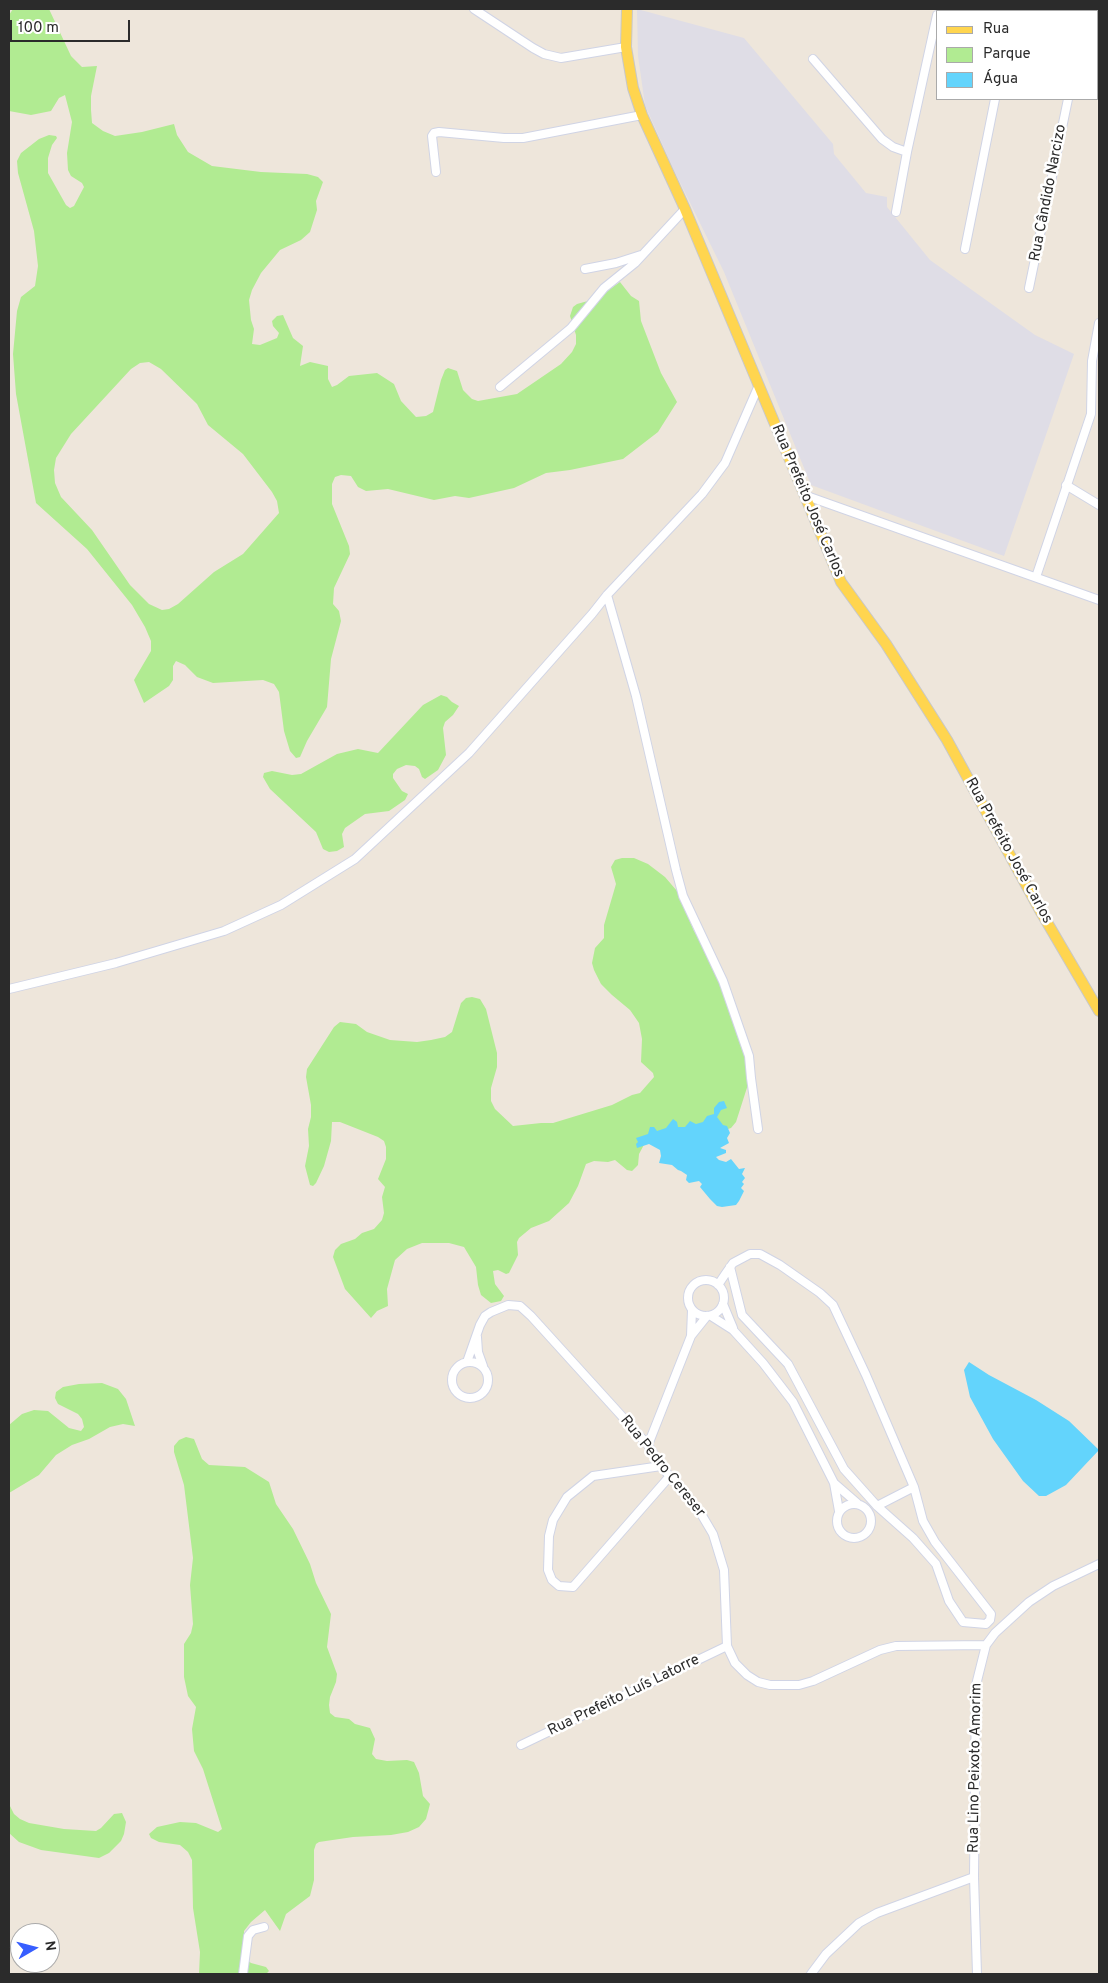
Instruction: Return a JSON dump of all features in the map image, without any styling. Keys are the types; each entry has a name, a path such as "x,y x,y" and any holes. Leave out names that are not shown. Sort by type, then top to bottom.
{"main road":[{"name":"Rua Prefeito José Carlos","path":"627,9 626,47 634,88 642,115 685,209 841,582 886,644 947,740 1040,912 1099,1011"}],"street":[{"path":"474,9 544,54 561,58 626,47"},
{"path":"896,212 936,17"},
{"path":"813,59 882,140 893,147 907,152"},
{"path":"965,249 995,100"},
{"name":"Rua Cândido Narcizo","path":"1029,288 1068,100"},
{"path":"436,172 432,136 434,133 523,138 642,115"},
{"path":"500,387 562,336 589,308 604,288 622,275 646,253 685,209"},
{"path":"585,269 631,259 646,253"},
{"path":"1036,577 1091,414 1092,361 1099,323"},
{"path":"9,989 116,963 224,931 281,905 355,859 469,753 607,595 702,494 725,464 759,385"},
{"path":"1091,414 1099,419"},
{"path":"1066,485 1099,505"},
{"path":"804,495 1099,600"},
{"path":"607,595 636,696 683,896 723,981 749,1056 758,1130"},
{"path":"718,1285 730,1267 741,1258 750,1254 760,1254 820,1293 833,1305 866,1375 914,1487 923,1521 935,1542 991,1614 990,1620 986,1624 963,1622 949,1601 936,1564 912,1538 877,1506 844,1469 788,1364 742,1314 730,1267"},
{"path":"733,1330 723,1304 723,1294 718,1285 707,1280 695,1284 688,1293 689,1305 692,1310 702,1316 709,1316 733,1330 763,1363 793,1402 834,1484 839,1511"},
{"path":"691,1336 723,1304"},
{"name":"Rua Pedro Cereser","path":"467,1362 485,1316 508,1305 520,1306 531,1316 648,1445 662,1466 700,1512 713,1534 724,1570 727,1646 735,1663 747,1675 758,1682 786,1686 799,1685 814,1681 880,1650 896,1646 986,1645"},
{"path":"648,1445 691,1336 692,1310"},
{"path":"477,1335 478,1352 489,1380 486,1389 475,1398 465,1398 454,1389 452,1379 455,1370 462,1363 475,1362 483,1366"},
{"path":"662,1466 593,1476 567,1497 559,1507 549,1536 547,1551 548,1570 552,1580 559,1586 573,1587 670,1476"},
{"path":"834,1484 858,1504"},
{"path":"877,1506 914,1487"},
{"path":"851,1503 865,1507 871,1520 868,1532 857,1538 844,1536 836,1524 836,1517 839,1511 851,1503"},
{"name":"Rua Lino Peixoto Amorim","path":"977,1974 974,1877 976,1685 986,1645 1000,1628 1029,1602 1053,1586 1099,1564"},
{"name":"Rua Prefeito Luís Latorre","path":"521,1745 727,1646"},
{"path":"811,1974 826,1954 859,1923 877,1913 974,1877"},
{"path":"243,1974 248,1936 253,1930 264,1927"}],"shaded area":[{"path":"637,9 744,38 833,144 834,154 866,193 887,197 887,207 930,260 1035,335 1074,354 1004,556 811,485 724,272 673,168 645,105 638,56"}],"green space":[{"path":"13,9 49,9 71,56 82,67 97,66 91,96 92,123 103,131 115,136 174,124 177,135 188,152 212,166 261,172 307,174 318,177 323,182 316,201 317,210 310,232 301,240 280,250 261,273 249,300 254,329 252,344 260,345 277,338 279,333 273,326 272,321 277,316 283,315 293,338 303,346 300,366 310,362 328,366 328,379 332,387 349,376 377,373 394,384 401,401 416,417 426,416 433,412 441,380 445,370 448,368 457,371 463,390 472,399 478,401 517,394 561,364 572,352 576,344 576,335 570,316 573,307 595,299 620,282 631,296 639,301 641,321 661,373 677,402 658,432 623,459 546,473 514,488 469,498 455,496 434,500 388,489 366,491 358,487 351,476 341,475 335,477 332,484 332,504 349,546 350,554 334,588 333,604 339,611 341,621 331,659 327,707 300,757 296,758 290,751 284,731 279,692 274,684 263,680 213,683 197,677 185,665 176,661 173,666 173,680 169,686 144,703 134,680 151,651 151,641 145,627 132,605 87,549 36,503 16,394 13,354 17,311 21,297 35,286 38,266 34,231 18,173 17,161 21,153 39,139 49,135 56,136 57,138 52,145 48,158 48,173 66,205 70,208 74,206 84,187 82,183 71,176 68,170 67,153 72,122 65,95 59,98 51,111 31,115 9,111 9,15","holes":["149,362 161,369 197,404 208,425 243,454 272,492 277,501 279,513 243,554 214,572 178,604 169,609 162,610 149,604 130,585 92,530 61,497 55,483 54,470 56,458 71,434 131,369 140,363"]},
{"path":"441,695 459,706 445,722 443,728 446,755 438,770 425,779 415,766 406,765 397,769 393,774 393,778 402,791 408,794 405,800 389,811 365,814 345,828 342,834 344,847 337,851 329,852 323,849 316,832 270,789 263,777 264,773 272,771 292,775 301,774 337,754 358,749 378,753 423,705"},
{"path":"634,858 648,864 665,877 677,891 694,931 714,964 752,1072 736,1122 731,1128 725,1130 646,1141 639,1154 638,1165 632,1171 627,1170 615,1160 608,1162 594,1161 586,1164 569,1203 549,1221 531,1228 519,1238 517,1242 518,1255 509,1273 506,1274 498,1270 493,1271 495,1284 504,1296 501,1301 491,1303 481,1295 476,1267 464,1247 449,1243 422,1243 407,1249 395,1260 387,1289 388,1306 377,1311 371,1318 345,1289 333,1257 335,1250 341,1244 374,1229 382,1220 384,1213 382,1197 385,1187 378,1179 386,1159 386,1147 384,1141 378,1137 340,1122 332,1122 331,1141 324,1166 316,1183 313,1186 310,1185 305,1166 309,1146 308,1129 311,1117 306,1077 307,1069 334,1027 340,1022 356,1024 367,1032 390,1040 417,1042 431,1040 445,1037 452,1032 461,1003 466,998 472,997 480,999 486,1009 497,1053 497,1067 491,1088 491,1101 495,1109 513,1126 553,1123 612,1105 640,1093 654,1077 653,1073 641,1062 642,1039 639,1023 630,1010 601,984 592,963 595,948 604,938 604,925 616,884 611,867 615,860"},
{"path":"102,1383 118,1389 126,1399 135,1426 123,1424 110,1427 89,1439 72,1445 56,1455 39,1475 9,1493 9,1425 22,1414 34,1410 48,1411 69,1428 81,1431 84,1427 82,1419 78,1414 58,1404 55,1398 56,1392 63,1387"},
{"path":"186,1437 194,1439 202,1459 209,1465 245,1467 269,1482 276,1504 293,1529 331,1614 327,1647 337,1674 330,1697 330,1713 335,1717 349,1719 355,1724 370,1728 375,1739 372,1754 376,1759 414,1762 419,1773 423,1796 430,1804 426,1819 419,1827 408,1832 353,1837 316,1844 314,1850 314,1880 310,1896 286,1914 280,1931 265,1910 244,1931 246,1959 251,1963 266,1967 269,1971 266,1974 199,1974 200,1952 193,1908 192,1860 188,1852 180,1845 159,1842 151,1838 149,1834 157,1827 180,1822 196,1823 218,1832 222,1829 203,1769 194,1751 192,1729 196,1707 188,1696 184,1677 184,1644 191,1633 193,1624 190,1585 193,1558 184,1485 174,1446 179,1440"},
{"path":"9,1804 14,1814 20,1819 29,1823 64,1829 96,1831 114,1814 122,1813 126,1822 124,1834 121,1841 109,1853 99,1858 41,1850 19,1842 9,1833"}],"water":[{"path":"724,1101 727,1108 721,1110 717,1117 723,1125 727,1126 730,1133 727,1138 729,1143 720,1148 726,1150 726,1153 716,1157 726,1162 731,1159 739,1169 745,1168 742,1174 745,1178 741,1188 744,1191 736,1205 722,1207 717,1206 710,1199 700,1187 702,1184 699,1181 689,1183 686,1180 687,1175 672,1165 659,1163 660,1150 649,1144 637,1148 636,1144 638,1142 636,1138 648,1134 650,1127 654,1127 657,1131 666,1128 673,1119 677,1122 678,1127 685,1127 690,1121 696,1124 703,1122 707,1116 714,1114 714,1108 719,1102"},
{"path":"969,1362 1069,1421 1099,1450 1066,1485 1046,1496 1039,1496 1023,1481 993,1439 970,1397 964,1370"}]}
